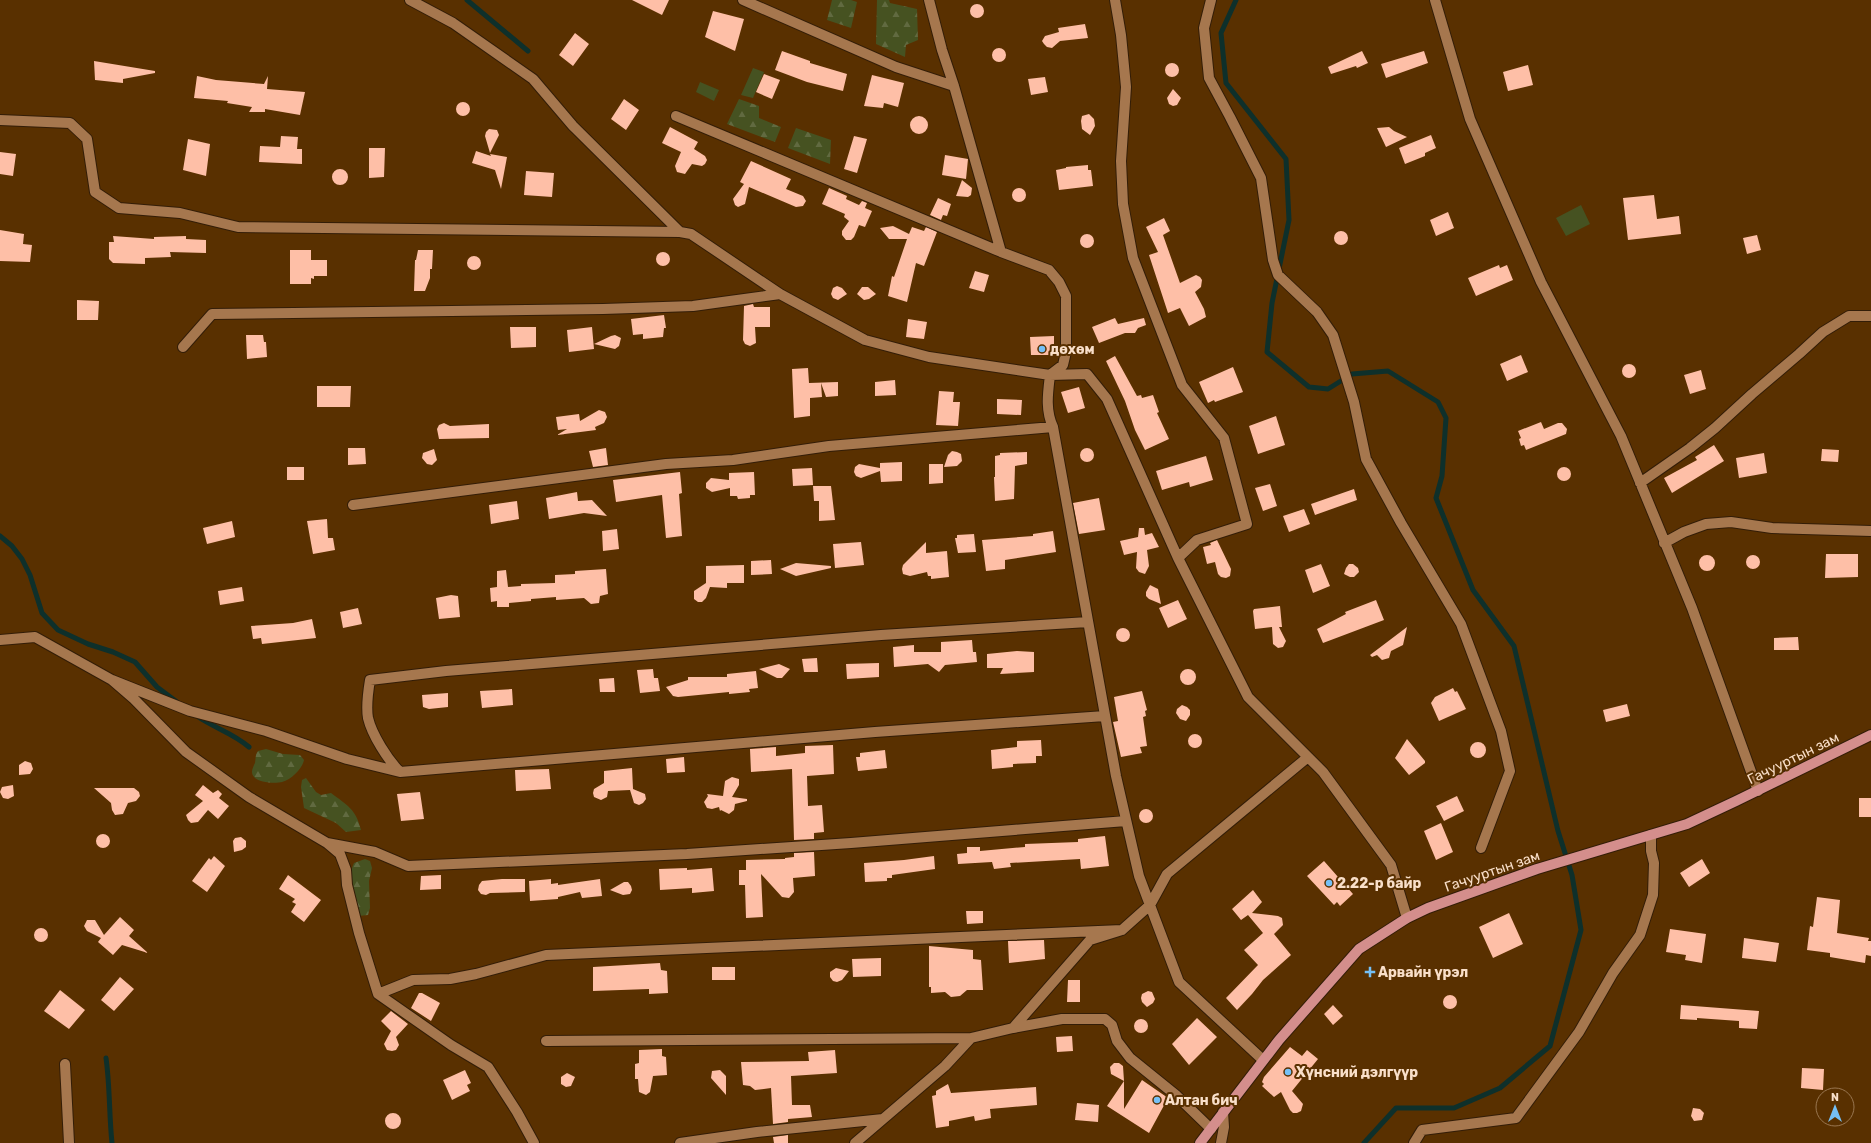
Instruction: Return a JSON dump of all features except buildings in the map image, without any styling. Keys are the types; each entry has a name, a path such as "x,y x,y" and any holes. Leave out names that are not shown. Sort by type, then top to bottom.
{"main road":[{"name":"Гачууртын зам","path":"1200,1143 1279,1040 1359,949 1407,918 1428,908 1537,869 1687,824 1758,791 1871,735"}],"street":[{"path":"410,0 453,23 533,79 573,126 680,232"},
{"path":"743,0 896,67 954,86"},
{"path":"929,0 942,50 954,86 1001,252"},
{"path":"1115,0 1121,35 1126,87 1121,161 1123,204 1133,258 1182,385 1224,438 1247,524 1197,540 1178,558"},
{"path":"1212,0 1204,28 1208,78 1261,178 1272,260 1278,275 1317,312 1333,335 1354,402 1366,459 1401,523 1461,624 1501,731 1510,771 1481,848"},
{"path":"1435,0 1470,119 1541,282 1621,436 1692,608 1758,791"},
{"path":"676,116 1001,252 1049,270 1059,282 1066,296 1066,352 1063,365 1050,375 1047,397 1105,716 1126,821 1139,876 1179,982 1263,1060"},
{"path":"0,120 70,123 87,139 95,192 119,208 180,213 238,227 680,232 692,234 780,294 865,340 929,357 1050,375 1087,374 1107,399 1178,558 1248,697 1323,772 1391,865 1407,918"},
{"path":"183,347 212,314 686,307 780,294"},
{"path":"1640,483 1690,448 1715,428 1823,332 1849,316 1871,316"},
{"path":"353,505 666,464 733,460 829,446 1053,427"},
{"path":"1664,543 1684,532 1706,524 1731,522 1772,528 1871,532"},
{"path":"400,772 388,760 368,719 367,703 370,680 446,671 880,635 1088,622"},
{"path":"0,640 36,637 112,680 190,711 266,731 347,759 400,772 875,732 1105,716"},
{"path":"112,680 134,699 186,752 249,797 327,843 340,854 346,870 347,885 359,933 378,994 452,1045 488,1067 517,1112 534,1143"},
{"path":"1013,1028 1090,940 1122,930 1150,905 1167,874 1308,757"},
{"path":"327,843 375,852 408,866 687,854 851,843 1126,821"},
{"path":"1414,1143 1422,1130 1516,1118 1579,1032 1613,973 1640,935 1653,895 1654,863 1651,851 1651,835"},
{"path":"378,994 413,980 450,979 476,974 546,955 1122,930"},
{"path":"546,1041 971,1038 1013,1028 1062,1019 1106,1019 1112,1025 1117,1041 1130,1058 1177,1096 1210,1129"},
{"path":"855,1143 945,1066 971,1038"},
{"path":"65,1064 69,1143"},
{"path":"1221,1143 1224,1127 1223,1112"},
{"path":"680,1143 757,1132 883,1119"}],"green space":[{"path":"832,0 851,0 857,2 851,28 827,20"},
{"path":"877,0 889,0 890,3 917,9 918,40 906,45 905,57 876,44"},
{"path":"753,68 764,72 753,98 741,95"},
{"path":"700,82 719,90 714,101 696,92"},
{"path":"739,99 759,106 759,118 781,127 775,142 727,124"},
{"path":"796,128 831,140 830,164 788,148"},
{"path":"1581,205 1590,224 1566,236 1556,218"},
{"path":"266,749 283,754 300,755 304,760 303,763 296,773 286,781 274,783 260,781 253,776 252,770 258,751"},
{"path":"306,778 316,792 321,795 331,793 350,808 354,812 361,830 346,832 336,823 304,808 301,787 302,780"},
{"path":"365,859 370,861 372,868 369,881 370,908 368,915 358,916 352,889 351,875 354,863"}],"waterway":[{"path":"467,0 528,51"},
{"path":"1236,0 1221,33 1226,83 1286,159 1289,220 1272,303 1267,352 1309,387 1328,389 1352,374 1388,371 1438,402 1446,418 1442,476 1436,498 1473,590 1514,646 1558,831 1572,875 1581,930 1550,1046 1500,1088 1454,1108 1396,1108 1364,1143"},
{"path":"0,536 12,546 22,559 30,575 42,613 58,630 88,644 113,652 135,662 157,687 177,702"},
{"path":"197,716 237,738 249,747"},
{"path":"106,1058 112,1143"}],"place":[{"name":"дөхөм","path":"1042,349"},
{"name":"2.22-р байр","path":"1329,883"},
{"name":"Арвайн үрэл","path":"1370,972"},
{"name":"Хүнсний дэлгүүр","path":"1288,1072"},
{"name":"Алтан бич","path":"1157,1100"}]}
